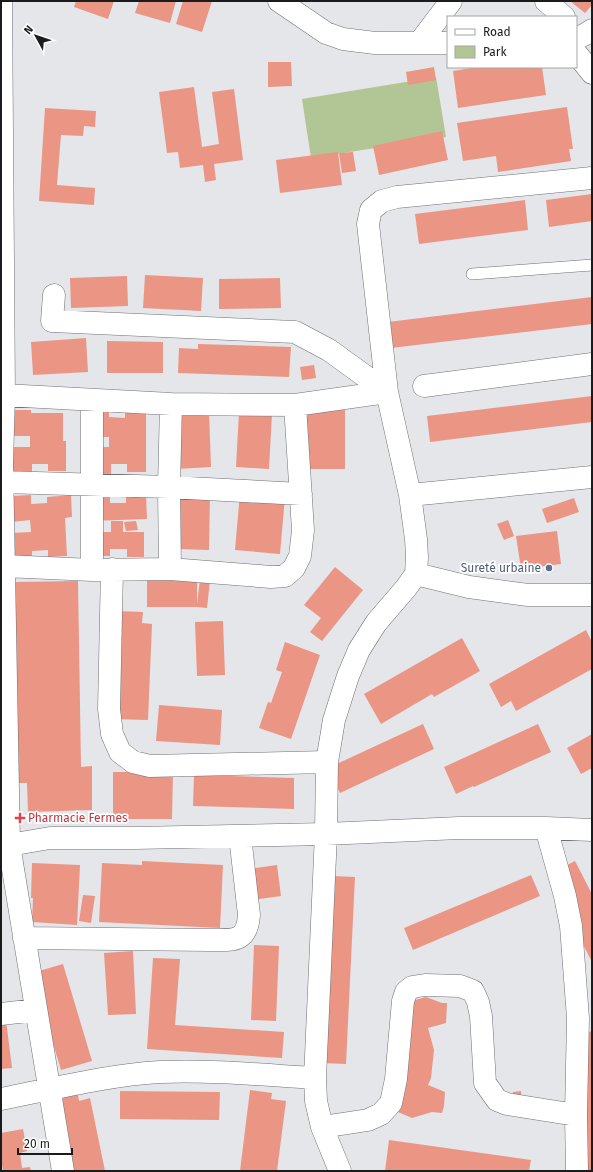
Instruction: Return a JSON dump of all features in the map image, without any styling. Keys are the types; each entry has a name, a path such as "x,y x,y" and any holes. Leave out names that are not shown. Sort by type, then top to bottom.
{"street":[{"path":"1,1 2,469 5,566 5,847 24,938 62,1171"},
{"path":"279,1 326,33 343,39 375,43 447,43"},
{"path":"420,42 451,1"},
{"path":"546,1 563,16"},
{"path":"581,37 592,74"},
{"path":"340,1171 322,1127 316,1101 315,1078 326,834 327,762 334,720 348,676 359,650 376,623 416,574 418,557 410,495 387,392 368,224 371,210 382,201 397,197 592,178"},
{"path":"54,295 52,321 295,332 329,350 387,392"},
{"path":"424,386 592,364"},
{"path":"3,381 92,400 171,404 295,405 387,392"},
{"path":"92,400 92,485 102,569 109,709 112,734 120,752 133,762 150,766 327,762"},
{"path":"170,569 169,488 171,404"},
{"path":"5,566 102,569 170,569 270,577 285,576 294,568 300,556 303,530 295,405"},
{"path":"2,469 92,485 301,494"},
{"path":"410,495 592,476"},
{"path":"416,574 469,586 528,595 592,595"},
{"path":"5,847 50,838 326,834 459,828 546,828 592,830"},
{"path":"546,828 565,896 585,1018 576,1115 577,1171"},
{"path":"24,938 236,939 245,933 249,924 240,836"},
{"path":"322,1127 368,1120 381,1114 391,1103 396,1079 403,1001 406,992 412,987 426,985 460,986 473,991 478,1002 481,1016 485,1084 497,1100 508,1104 576,1115"},
{"path":"1,1014 36,1010"},
{"path":"1,1099 115,1077 159,1072 215,1072 315,1078"}],"lane":[{"path":"472,274 592,265"}],"green space":[{"path":"436,77 446,137 311,158 302,99"}],"building":[{"path":"76,1 114,1 108,19 74,7"},
{"path":"139,1 176,1 170,23 135,13"},
{"path":"183,1 212,1 202,32 176,24"},
{"path":"570,1 592,1 592,5 585,13"},
{"path":"268,62 291,62 292,86 268,87"},
{"path":"434,67 436,80 408,85 406,72"},
{"path":"472,68 542,68 546,95 458,108 453,71"},
{"path":"194,87 202,147 219,144 212,92 234,89 243,160 214,164 216,180 205,182 203,165 180,168 178,152 167,153 159,92"},
{"path":"567,107 573,149 569,149 571,161 498,172 496,156 463,161 457,123"},
{"path":"45,108 96,111 95,127 84,126 83,136 61,135 57,185 95,188 94,205 39,201"},
{"path":"442,131 448,160 379,175 373,146"},
{"path":"338,152 342,185 280,193 276,160"},
{"path":"353,152 356,171 342,173 339,153"},
{"path":"592,194 592,221 549,227 546,200"},
{"path":"525,200 528,230 419,244 415,214"},
{"path":"145,275 203,278 201,311 143,308"},
{"path":"127,276 128,306 71,308 70,278"},
{"path":"280,278 281,308 219,309 219,279"},
{"path":"592,297 592,324 391,348 388,322"},
{"path":"86,338 88,372 33,375 31,342"},
{"path":"107,341 163,342 163,373 107,373"},
{"path":"198,344 291,347 289,377 178,373 179,348 198,349"},
{"path":"314,365 316,378 302,380 300,367"},
{"path":"592,396 592,422 430,442 427,416"},
{"path":"10,410 31,410 31,413 63,413 63,441 66,441 66,471 48,471 48,464 32,464 32,472 11,472 11,447 30,447 30,436 10,436"},
{"path":"90,410 109,410 109,417 125,418 125,410 146,410 146,472 127,472 127,464 111,464 111,474 90,474 91,447 109,447 109,437 89,437"},
{"path":"345,410 345,469 300,469 300,411"},
{"path":"209,412 211,467 177,469 174,414"},
{"path":"239,412 272,414 269,469 236,467"},
{"path":"178,492 210,493 209,550 176,549"},
{"path":"240,493 285,497 280,554 235,550"},
{"path":"31,495 31,504 47,503 47,497 71,495 72,517 65,518 67,556 48,557 48,550 32,551 32,556 12,557 11,533 31,532 30,520 12,522 11,496"},
{"path":"110,495 110,503 126,503 126,495 146,495 147,519 90,521 90,496"},
{"path":"574,498 579,512 547,523 542,509"},
{"path":"508,520 514,536 504,540 497,524"},
{"path":"111,521 123,521 123,532 144,532 144,557 127,557 127,549 110,549 110,556 90,556 90,532 111,532"},
{"path":"136,521 138,530 126,531 124,522"},
{"path":"557,531 561,564 521,569 516,536"},
{"path":"335,567 363,590 322,641 310,632 321,618 304,605"},
{"path":"147,578 197,578 197,604 200,579 210,580 207,608 147,607"},
{"path":"78,581 81,767 92,766 92,810 28,812 27,783 16,783 13,582"},
{"path":"115,611 143,612 142,623 152,624 148,720 110,719"},
{"path":"223,621 225,675 197,676 195,622"},
{"path":"586,630 592,642 592,669 516,711 511,701 501,707 489,684"},
{"path":"462,638 480,671 434,697 432,694 381,724 364,694"},
{"path":"285,642 320,655 291,739 259,728 268,702 271,703 282,672 276,670"},
{"path":"159,705 222,710 220,745 156,741"},
{"path":"423,724 434,749 340,793 328,768"},
{"path":"538,724 551,752 456,794 444,767"},
{"path":"592,734 592,768 581,774 567,748"},
{"path":"113,772 173,772 172,819 113,819"},
{"path":"194,775 294,778 294,809 193,806"},
{"path":"142,861 223,865 220,928 99,922 102,863 142,865"},
{"path":"575,861 592,894 592,962 548,875"},
{"path":"32,863 80,865 77,925 32,922"},
{"path":"277,865 281,896 252,900 248,869"},
{"path":"531,875 540,896 413,950 404,928"},
{"path":"332,876 355,877 346,1064 322,1063"},
{"path":"83,895 95,896 91,923 79,921"},
{"path":"254,945 279,946 276,1021 251,1020"},
{"path":"133,951 136,1014 108,1015 104,953"},
{"path":"153,958 180,959 175,1025 284,1032 282,1058 147,1049"},
{"path":"63,964 92,1061 61,1070 32,973"},
{"path":"426,997 442,1003 447,1003 446,1023 428,1028 434,1050 431,1078 428,1085 445,1092 444,1106 442,1113 432,1112 412,1118 398,1112 394,1096 404,1003"},
{"path":"5,1012 12,1068 1,1069 1,1013"},
{"path":"586,1031 592,1032 592,1171 571,1169"},
{"path":"77,1090 79,1101 90,1098 105,1171 69,1171 52,1095"},
{"path":"250,1090 272,1093 271,1099 286,1101 277,1171 240,1171"},
{"path":"120,1091 220,1092 219,1120 120,1119"},
{"path":"521,1091 522,1110 514,1111 513,1092"},
{"path":"23,1129 27,1151 20,1153 22,1168 30,1167 31,1171 3,1171 1,1158 1,1133"},
{"path":"389,1140 531,1160 529,1171 385,1171"}],"place":[{"name":"Sureté urbaine","path":"549,568"},
{"name":"Pharmacie Fermes","path":"20,818"}]}
